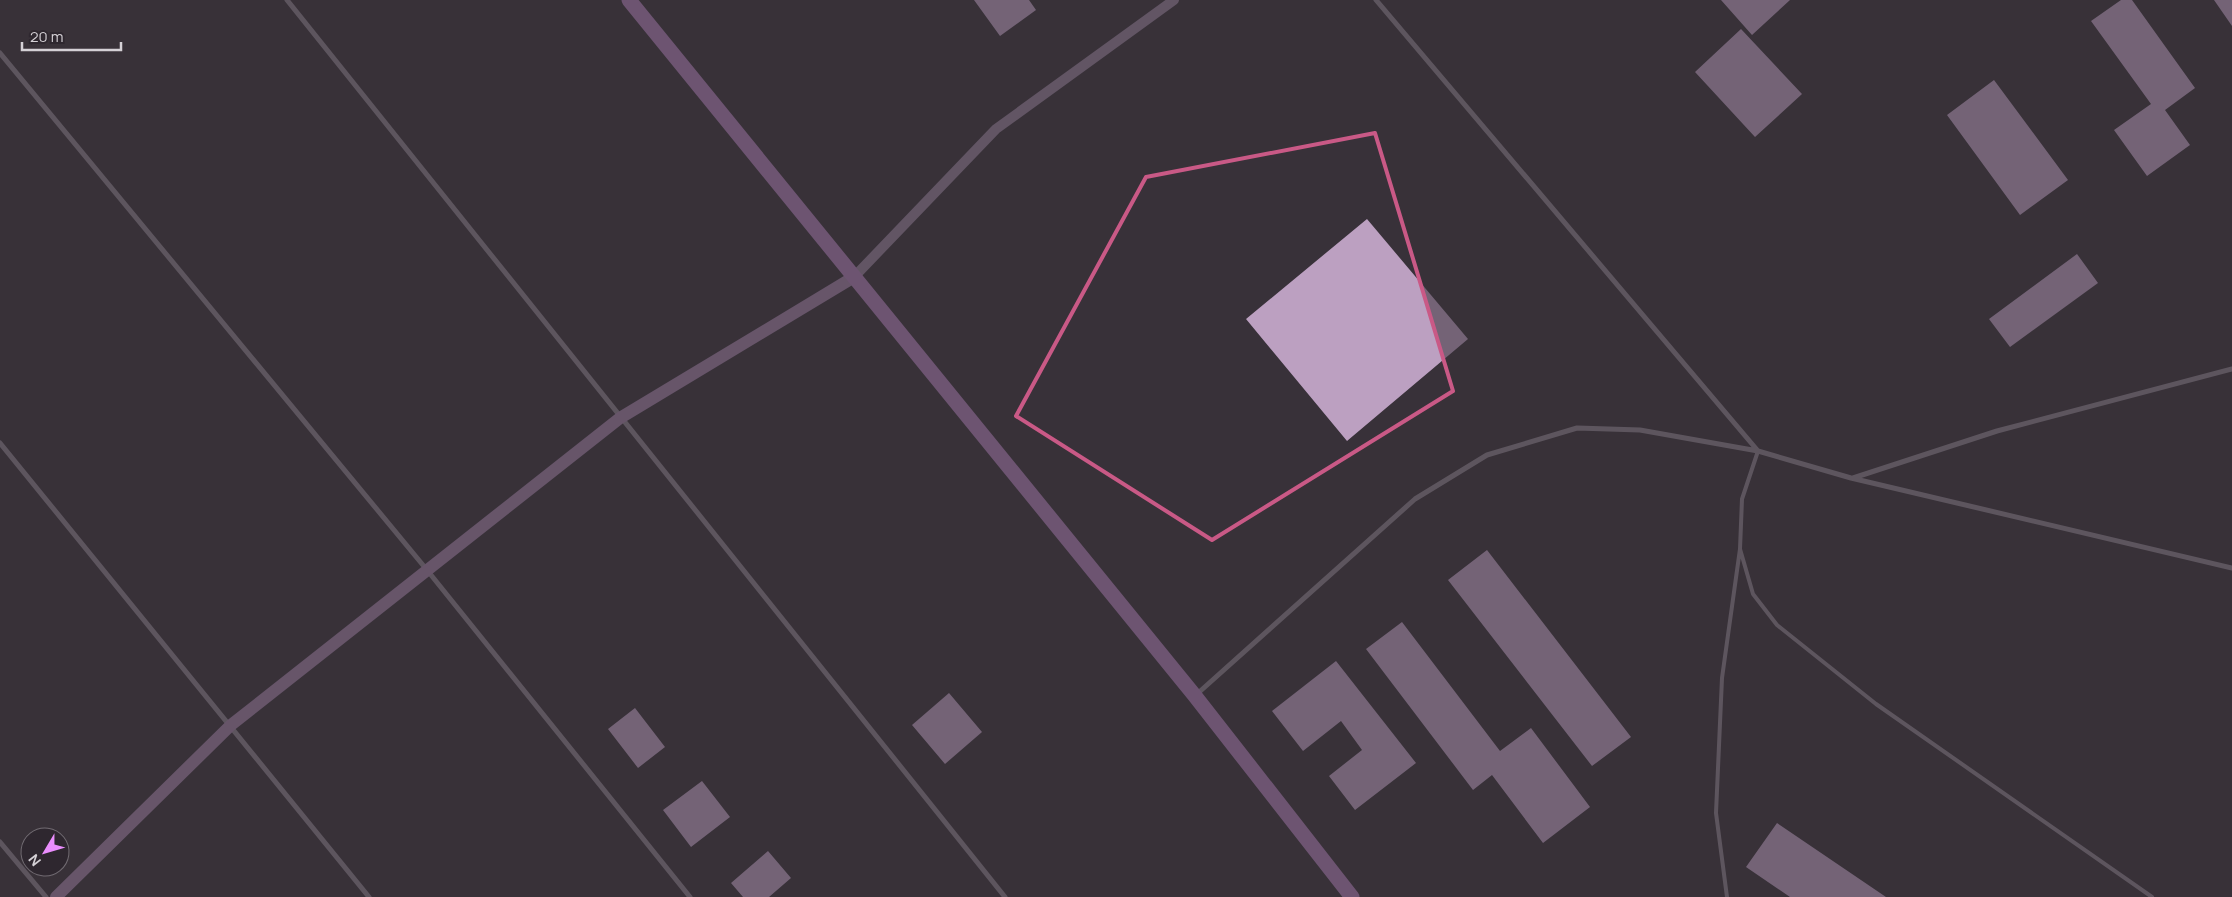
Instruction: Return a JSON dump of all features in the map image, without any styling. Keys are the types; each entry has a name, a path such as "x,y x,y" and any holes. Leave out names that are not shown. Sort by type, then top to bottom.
{"highway":[{"path":"629,0 1195,696 1352,897"}],"main road":[{"path":"56,897 231,725 620,418 854,277"}],"street":[{"path":"287,0 1005,897"},
{"path":"854,277 996,129 1174,0"},
{"path":"1376,0 1758,451"},
{"path":"0,53 427,570 690,897"},
{"path":"1851,478 1997,431 2232,369"},
{"path":"1195,696 1415,499 1486,456 1577,428 1640,430 1758,451 1851,478 2232,568"},
{"path":"0,442 231,725 368,897"},
{"path":"0,842 46,897"}],"lane":[{"path":"1729,897 1725,892 1716,813 1722,688 1740,549 1742,499 1758,451"},
{"path":"1740,549 1752,594 1777,625 1876,704 2152,897"}],"highlighted area":[{"path":"1375,133 1453,391 1212,540 1016,416 1146,177"}],"building":[{"path":"974,0 1029,0 1036,10 1000,36"},
{"path":"1721,0 1790,0 1752,35"},
{"path":"2121,0 2132,0 2195,88 2165,110 2190,145 2147,176 2114,130 2151,104 2091,21"},
{"path":"2214,0 2232,0 2232,26"},
{"path":"1741,29 1802,94 1755,137 1695,72"},
{"path":"1994,80 2068,180 2020,215 1947,115"},
{"path":"1367,219 1468,339 1347,441 1246,319"},
{"path":"2077,254 2098,283 2010,347 1989,319"},
{"path":"1487,550 1631,737 1592,766 1448,580"},
{"path":"1402,622 1500,751 1531,728 1590,807 1543,843 1492,775 1473,790 1366,649"},
{"path":"1336,661 1416,763 1355,810 1329,776 1362,750 1341,721 1303,751 1272,711"},
{"path":"949,693 982,732 945,764 912,725"},
{"path":"635,708 665,747 638,768 608,729"},
{"path":"702,781 730,817 691,847 663,810"},
{"path":"1777,823 1886,897 1790,897 1746,867"},
{"path":"768,851 791,878 769,897 743,897 731,883"}]}
